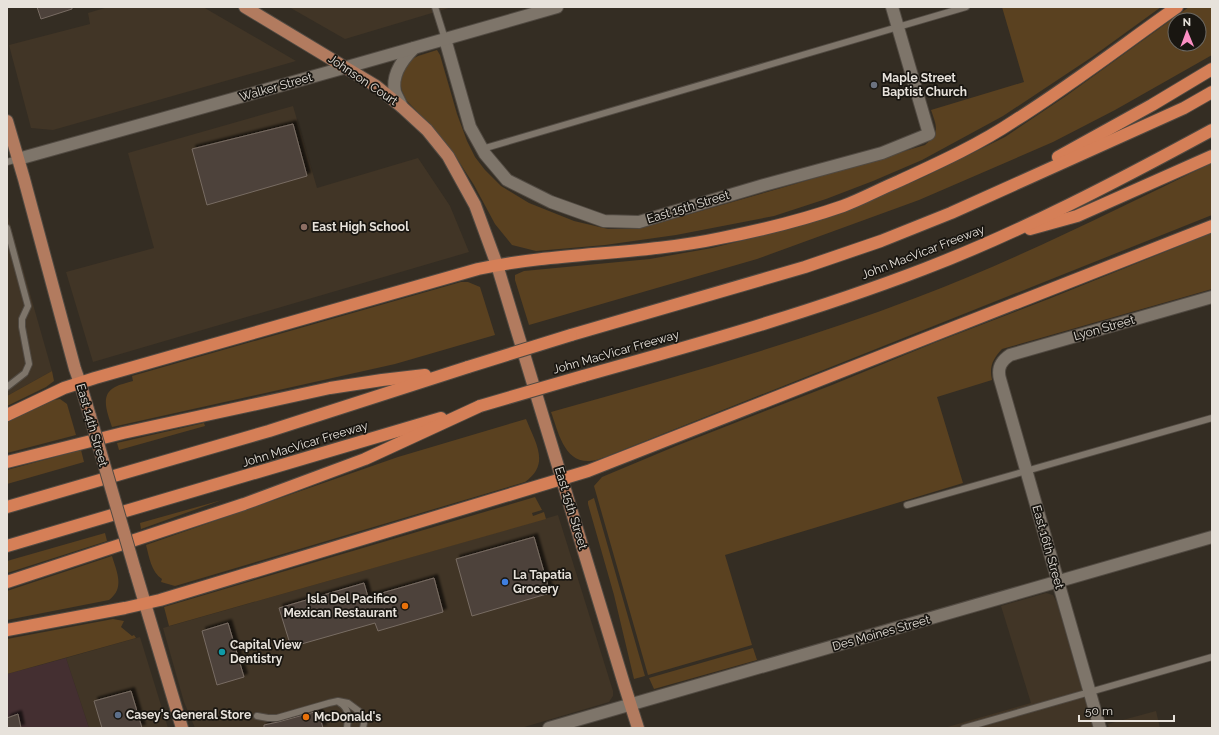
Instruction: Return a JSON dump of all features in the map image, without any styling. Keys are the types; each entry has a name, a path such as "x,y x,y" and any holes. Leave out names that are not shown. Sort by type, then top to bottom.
{"highway":[{"path":"7,415 64,388 80,383 478,269 516,262 666,247 719,239 779,226 844,206 969,148 1013,122 1056,94 1177,7"},
{"path":"986,196 1152,105 1212,69"},
{"name":"John MacVicar Freeway","path":"7,507 269,431 450,372 805,267 881,241 951,213 1184,108 1212,92"},
{"name":"John MacVicar Freeway","path":"7,546 810,310 924,269 1004,236 1132,173 1212,130"},
{"path":"1004,236 1077,216 1212,156"},
{"path":"7,630 145,604 562,480 625,458 1212,226"},
{"path":"7,462 123,433 330,388 450,372"},
{"path":"7,582 244,504 358,462 480,406"}],"main road":[{"name":"Johnson Court","path":"245,7 347,67 376,86 402,107 426,130 448,156 475,205 497,265"},
{"name":"East 14th Street","path":"7,121 13,160 182,728"},
{"name":"East 15th Street","path":"497,265 638,728"}],"street":[{"name":"Walker Street","path":"13,160 415,48 556,7"},
{"path":"892,7 898,26"},
{"name":"East 15th Street","path":"445,39 470,127 485,154 507,180 551,202 604,221 639,222 764,184 882,153 929,134 898,26"},
{"path":"402,107 396,93 394,82 404,57 415,48"},
{"name":"Lyon Street","path":"1000,365 1002,360 1010,355 1212,297"},
{"name":"East 16th Street","path":"1000,365 1000,379 1100,728"},
{"name":"Des Moines Street","path":"549,728 1212,537"}],"lane":[{"path":"435,7 445,39"},
{"path":"482,149 966,7"},
{"path":"7,228 28,306 22,319 22,327 29,364 25,373 7,387"},
{"path":"907,505 1212,418"},
{"path":"964,728 1212,657"},
{"path":"338,701 345,706 348,712 347,728"},
{"path":"257,716 276,718 329,702 338,701 348,703 360,712 364,723 363,728"}],"shaded area":[{"path":"108,7 203,7 296,61 53,130 31,128 9,45 90,24 88,13"},
{"path":"289,7 452,7 345,39"},
{"path":"1002,7 1161,7 1092,57 1003,116 922,160 873,181 826,199 774,216 676,235 605,245 536,251 512,245 495,224 474,185 454,154 407,101 402,91 400,82 401,73 408,61 437,50 440,55 457,114 467,141 475,157 485,170 501,186 529,203 574,221 608,229 638,229 925,145 933,136 936,129 931,110 1024,82"},
{"path":"1189,7 1212,7 1212,55 1115,110 1053,142 919,200 757,259 529,325 515,280 515,275 524,271 650,259 712,248 785,230 862,204 924,177 1005,137 1066,96 1167,23 1167,52 1207,52 1207,12 1182,12"},
{"name":"East High School","path":"293,106 317,188 418,158 450,206 469,252 93,362 66,272 154,248 128,153"},
{"path":"1212,163 1212,215 605,457 592,461 581,460 574,457 563,444 551,412 782,344 873,314 992,267 1103,216"},
{"path":"7,213 52,371 7,396"},
{"path":"1212,233 1212,289 1002,349 992,363 992,380 937,397 963,483 725,555 752,645 648,675 594,486 602,477 676,446"},
{"path":"461,282 468,282 480,287 495,335 395,364 112,427 106,405 107,395 110,390 115,387 133,381 132,376"},
{"path":"52,371 54,381 46,387 7,406 7,396"},
{"path":"60,399 67,404 76,435 7,453 7,422 54,400"},
{"path":"526,419 539,452 539,460 533,475 525,482 175,586 161,582 162,579 155,572 151,564 146,545 398,457"},
{"path":"204,423 205,426 119,450 117,443"},
{"path":"81,450 84,462 7,484 7,470"},
{"path":"535,497 542,510 532,513 533,516 544,512 546,519 169,626 164,607"},
{"path":"594,498 645,676 634,679 614,595 588,504 588,501"},
{"path":"222,500 141,529 140,523"},
{"path":"558,515 613,691 613,696 609,702 521,728 195,728 184,702 163,628"},
{"path":"105,533 107,541 7,573 7,561"},
{"path":"112,556 117,574 118,585 114,595 109,600 7,620 7,591"},
{"path":"1046,593 1053,595 1057,603 1093,728 944,728 1031,703 1001,606"},
{"path":"113,619 124,621 121,627 132,636 134,635 136,638 7,674 7,639"},
{"path":"140,637 168,728 89,728 66,658"},
{"path":"753,648 757,660 654,689 649,678"},
{"path":"66,658 89,728 7,728 7,674"},
{"path":"1156,711 1160,728 1109,728 1108,724"}],"building":[{"path":"37,7 72,7 72,9 41,19"},
{"path":"293,124 307,176 207,205 192,149"},
{"name":"La Tapatia Grocery","path":"534,537 550,593 472,616 456,559"},
{"path":"434,578 443,612 378,631 375,623 291,647 279,608 364,583 368,597"},
{"name":"Capital View Dentistry","path":"228,623 244,677 217,685 202,631"},
{"name":"Casey's General Store","path":"131,691 142,728 102,728 94,701"},
{"name":"McDonald's","path":"318,711 323,728 264,728 264,725"},
{"path":"18,714 21,728 7,728 7,718"}],"place":[{"name":"Maple Street Baptist Church","path":"874,85"},
{"name":"East High School","path":"304,227"},
{"name":"La Tapatia Grocery","path":"505,582"},
{"name":"Isla Del Pacifico Mexican Restaurant","path":"405,606"},
{"name":"Capital View Dentistry","path":"222,652"},
{"name":"Casey's General Store","path":"118,715"},
{"name":"McDonald's","path":"306,717"}]}
